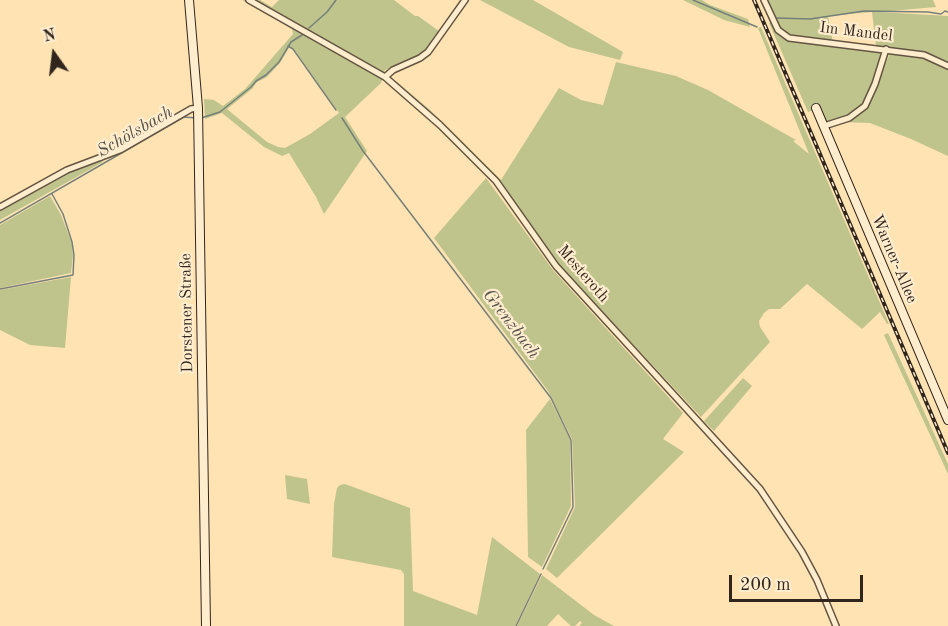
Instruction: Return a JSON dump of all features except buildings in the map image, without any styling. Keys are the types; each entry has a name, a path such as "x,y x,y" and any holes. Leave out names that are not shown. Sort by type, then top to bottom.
{"main road":[{"name":"Dorstener Straße","path":"189,0 198,114 206,626"},
{"name":"Warner-Allee","path":"816,108 948,420"}],"street":[{"name":"Mesteroth","path":"249,0 385,77 440,125 496,181 556,266 760,489 802,552 817,580 836,626"},
{"path":"385,77 393,70 428,52 465,0"},
{"name":"Im Mandel","path":"764,0 778,30 789,38 924,55 948,66"},
{"path":"824,126 849,118 865,106 875,84 885,49"},
{"path":"0,207 67,170 120,150 191,109 198,114"}],"green space":[{"path":"242,0 260,0 272,7 279,0 394,0 439,31 426,51 385,70 381,83 345,117 367,151 324,214 289,153 282,156 264,147 222,113 205,119 204,99 214,100 223,106 245,89 293,34 292,29","holes":["290,46 339,113 310,134 285,148 267,142 227,109 252,89 257,82 267,77 280,63"]},
{"path":"480,0 533,0 623,52 620,60 569,47"},
{"path":"683,0 702,0 748,19 750,27 724,20"},
{"path":"766,0 933,0 936,7 880,12 948,16 948,62 927,54 876,46 872,12 828,16 833,43 881,52 873,83 863,104 848,116 825,122 819,108 808,112 769,23 775,19"},
{"path":"761,27 889,324 880,312 862,329 807,284 780,309 769,309 764,313 759,321 760,327 770,342 701,417 561,267 493,174 476,164 403,93 392,88 397,82 429,109 501,180 559,88 581,100 603,105 616,62 676,76 708,90 796,140 793,141 809,154 758,28"},
{"path":"890,53 924,57 948,68 948,156 870,123 840,122 859,115 867,107"},
{"path":"102,160 103,162 0,220 0,210 68,172"},
{"path":"486,178 553,270 683,413 663,439 684,452 557,578 546,569 575,507 572,439 548,391 434,238"},
{"path":"50,196 61,215 72,244 71,273 0,288 0,225"},
{"path":"71,277 65,348 30,345 0,330 0,290"},
{"path":"888,333 948,464 948,474 884,335"},
{"path":"743,378 752,386 714,431 704,421"},
{"path":"550,399 570,439 571,506 542,567 528,557 526,430"},
{"path":"285,475 307,479 310,504 287,499"},
{"path":"345,484 410,508 413,591 477,615 492,537 540,574 515,626 404,626 404,574 401,570 332,557 334,504 337,488"},
{"path":"542,575 594,615 614,626 579,626 582,623 580,621 575,626 571,626 558,614 547,626 517,626"}],"waterway":[{"name":"Schölsbach","path":"309,28 327,12 336,0"},
{"path":"693,0 757,27"},
{"path":"777,18 810,19 864,11 941,14 948,12"},
{"name":"Schölsbach","path":"201,118 220,112 266,75 279,62 291,42 302,35"},
{"name":"Grenzbach","path":"288,46 293,49 336,110"},
{"name":"Schölsbach","path":"0,223 184,117 196,118"},
{"name":"Grenzbach","path":"342,118 363,151 551,398 571,440 573,507 543,569"},
{"path":"0,289 73,275 72,242 63,214 52,194"},
{"name":"Grenzbach","path":"516,626 541,574"}],"railway":[{"path":"754,0 948,453"}]}
